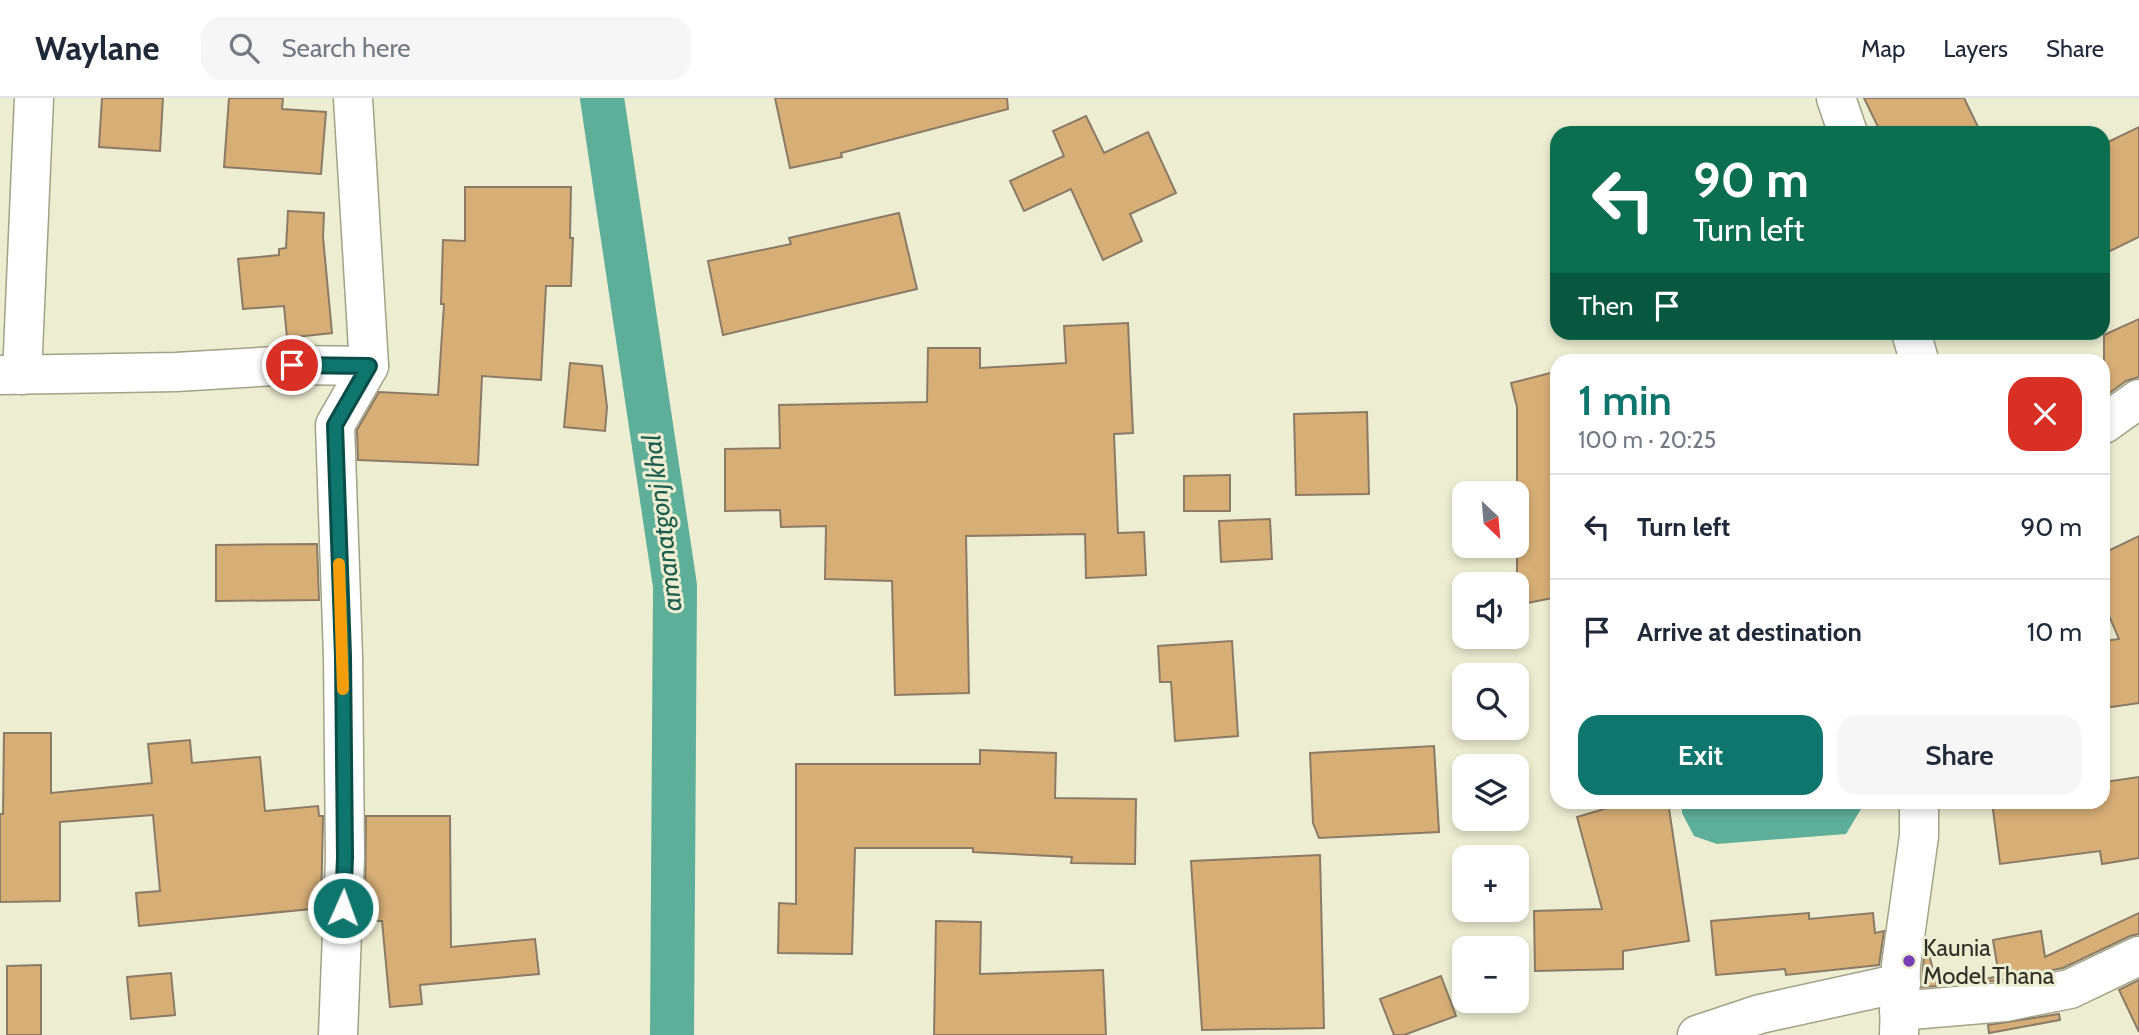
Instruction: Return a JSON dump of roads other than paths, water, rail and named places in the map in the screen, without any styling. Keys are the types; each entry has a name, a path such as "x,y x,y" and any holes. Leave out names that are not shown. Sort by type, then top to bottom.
{"street":[{"path":"34,98 11,375 176,372 292,365 369,366"},
{"path":"338,1035 345,857 343,656 335,425 369,366 353,98"},
{"path":"1836,98 1845,126"},
{"path":"2110,420 2139,399"},
{"path":"1900,1010 1919,836 1919,809"},
{"path":"1697,1035 1760,1014 1900,1010 2005,1002 2070,989 2139,956"}],"water":[{"path":"1682,809 1861,809 1846,834 1717,844 1694,836"}],"waterway":[{"name":"amanatgonj khal","path":"602,98 675,586 672,1035"}],"place":[{"name":"Kaunia Model Thana","path":"1909,961"}]}
